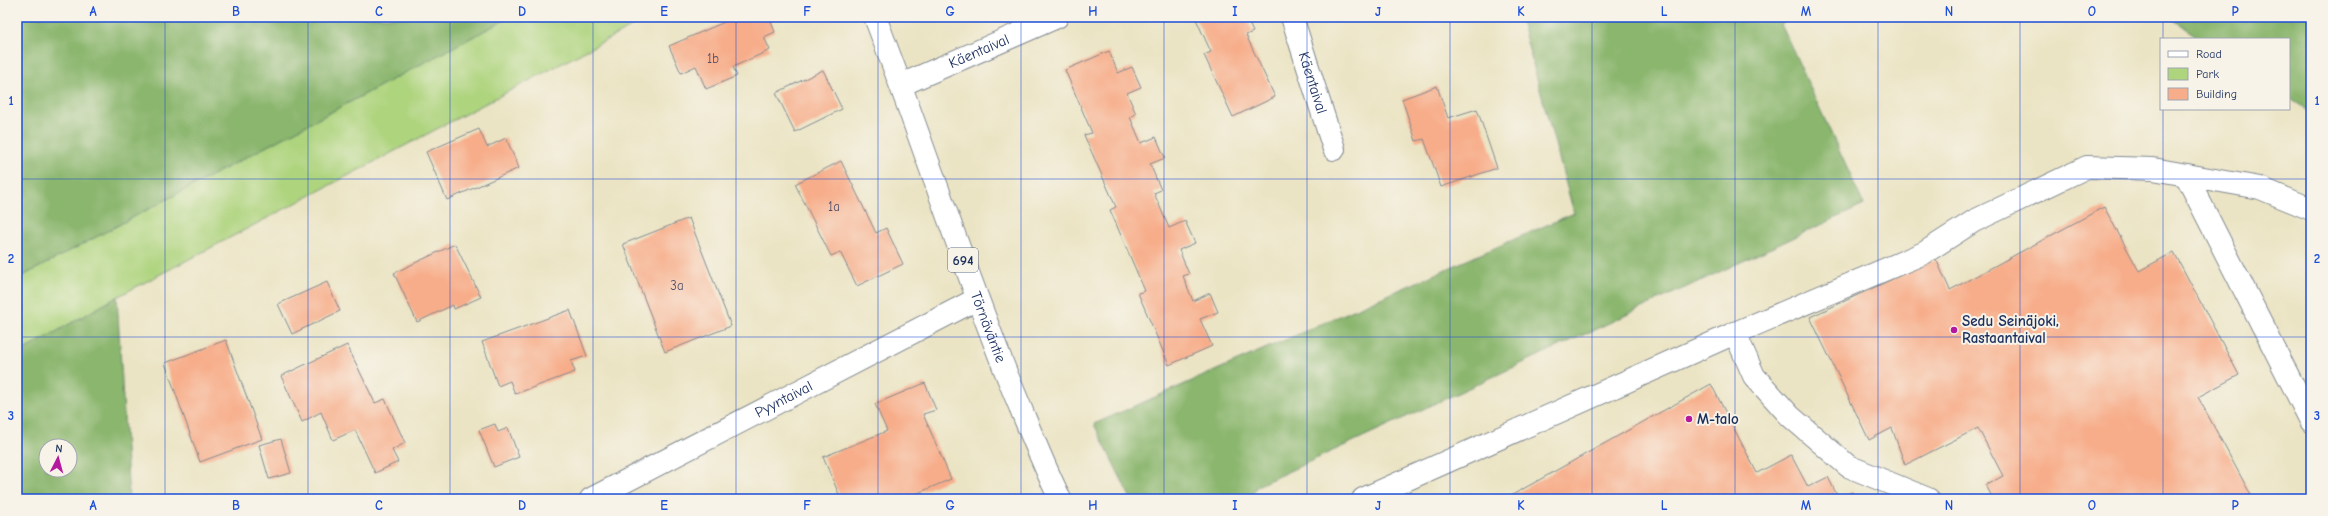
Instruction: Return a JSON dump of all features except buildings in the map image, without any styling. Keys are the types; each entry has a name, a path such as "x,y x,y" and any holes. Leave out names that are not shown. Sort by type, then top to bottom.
{"street":[{"name":"Törnäväntie","path":"874,17 901,85 977,299 1046,470 1060,499"},
{"name":"Käentaival","path":"901,85 1057,17"},
{"name":"Käentaival","path":"1292,17 1334,149"},
{"path":"1363,499 1735,333 1924,252 1974,221 2087,167 2153,168 2260,188 2311,208"},
{"path":"2186,175 2311,421"},
{"name":"Pyyntaival","path":"591,499 977,299"},
{"path":"1735,333 1754,376 1801,426 1848,466 1928,499"}],"green space":[{"path":"17,17 510,17 17,279"},
{"path":"510,17 650,17 117,297 17,354 17,279"},
{"path":"1520,17 1792,17 1781,24 1864,205 1257,486 1250,499 1131,499 1094,424 1574,213"},
{"path":"2168,17 2311,17 2311,112 2290,99 2290,38 2200,38"},
{"path":"117,297 129,499 17,499 17,354"}],"place":[{"name":"Sedu Seinäjoki, Rastaantaival","path":"1954,330"},
{"name":"M-talo","path":"1689,419"}]}
